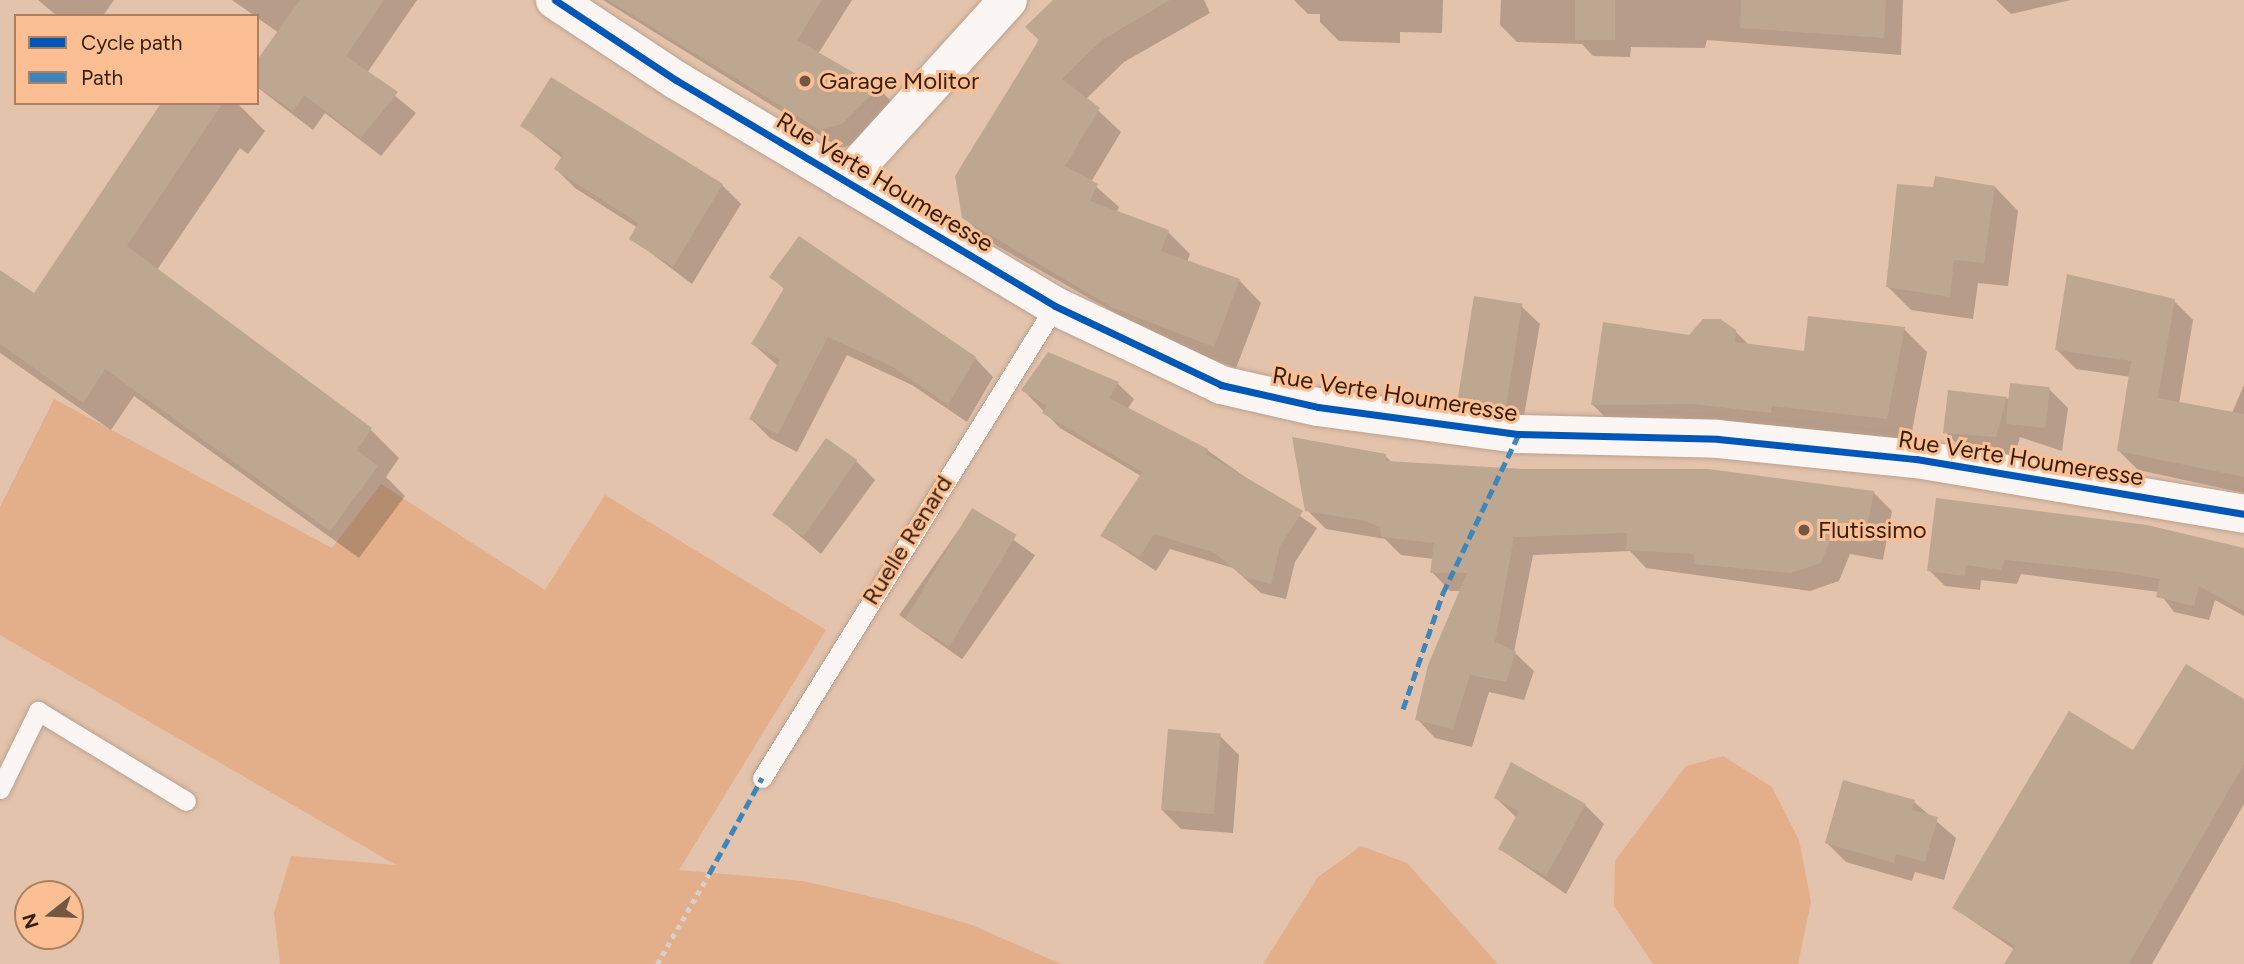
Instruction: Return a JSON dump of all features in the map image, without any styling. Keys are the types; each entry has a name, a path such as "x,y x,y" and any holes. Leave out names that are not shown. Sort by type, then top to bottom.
{"street":[{"name":"Rue Verte Houmeresse","path":"555,0 844,181 1055,306 1221,385 1318,407 1520,434 1718,439 1916,459 2244,514"},
{"path":"844,181 1008,0"}],"lane":[{"name":"Ruelle Renard","path":"762,778 1055,306"},
{"path":"0,789 38,711 186,801"}],"path":[{"path":"657,964 709,874"}],"shaded area":[{"path":"54,399 332,548 381,484 545,590 605,495 826,630 679,870 803,881 890,901 972,925 1061,964 280,964 274,913 291,856 396,865 0,635 0,507"},
{"path":"1723,756 1772,787 1799,840 1811,902 1798,964 1653,964 1614,906 1615,861 1686,766"},
{"path":"1361,846 1407,863 1498,964 1263,964 1318,877"}],"building":[{"path":"300,0 384,0 346,56 398,92 361,138 304,95 293,111 259,87 259,57"},
{"path":"608,0 822,0 797,40 879,87 842,124 820,130"},
{"path":"1053,0 1170,0 1102,40 1062,79 1100,108 1065,166 1098,184 1090,201 1169,230 1161,251 1240,279 1214,347 1113,308 962,218 955,176 1039,40 1025,27"},
{"path":"1575,0 1615,0 1615,40 1575,40"},
{"path":"1741,0 1886,0 1884,38 1740,28"},
{"path":"551,77 723,184 673,267 629,239 638,223 554,169 563,154 520,126"},
{"path":"160,105 222,105 127,246 372,428 357,450 378,466 330,531 105,369 83,403 0,344 0,270 34,293"},
{"path":"1935,176 1995,186 1984,263 1954,260 1950,297 1886,287 1897,184 1933,187"},
{"path":"799,236 976,357 948,405 891,366 828,337 778,434 749,419 780,359 751,344 784,288 769,277"},
{"path":"2067,274 2175,299 2158,398 2244,414 2244,477 2117,451 2131,361 2055,350"},
{"path":"1474,296 1522,304 1506,405 1458,398"},
{"path":"1808,316 1905,327 1887,419 1772,406 1771,413 1692,404 1591,405 1603,322 1689,335 1703,319 1720,319 1736,330 1735,342 1804,351"},
{"path":"1048,352 1119,382 1109,398 1208,449 1206,454 1303,511 1280,546 1271,584 1244,577 1215,553 1154,534 1140,557 1100,536 1142,472 1042,413 1047,406 1021,390"},
{"path":"2010,383 2050,387 2045,428 2006,424"},
{"path":"1948,390 2007,397 1996,437 1943,433"},
{"path":"1292,437 1386,454 1386,461 1523,469 1708,469 1874,491 1864,543 1831,537 1821,563 1791,573 1694,564 1694,554 1626,550 1627,533 1514,537 1495,642 1516,651 1506,682 1470,675 1453,729 1415,720 1428,665 1467,573 1430,573 1434,543 1381,537 1380,527 1365,521 1305,511"},
{"path":"826,438 857,460 803,537 772,515"},
{"path":"1936,498 2147,525 2244,548 2244,611 2199,586 2194,606 2156,597 2160,579 2119,572 2005,560 2001,570 1966,565 1965,576 1927,571"},
{"path":"972,508 1017,535 950,646 905,619"},
{"path":"2186,664 2244,699 2244,764 2129,964 2004,964 2015,946 1952,908 2069,711 2133,750"},
{"path":"1168,729 1221,734 1214,814 1161,810"},
{"path":"1511,762 1586,804 1546,876 1498,849 1519,811 1494,798"},
{"path":"1843,780 1915,800 1912,810 1938,817 1925,862 1896,854 1894,863 1825,843"}],"marked path":[{"path":"1403,709 1443,593 1519,434"},
{"path":"709,874 762,778"}],"cycle path":[{"path":"555,0 676,80 1055,306 1221,385 1318,407 1519,434 1718,439 1916,459 2244,514"}],"place":[{"name":"Garage Molitor","path":"805,81"},
{"name":"Flutissimo","path":"1804,530"}]}
